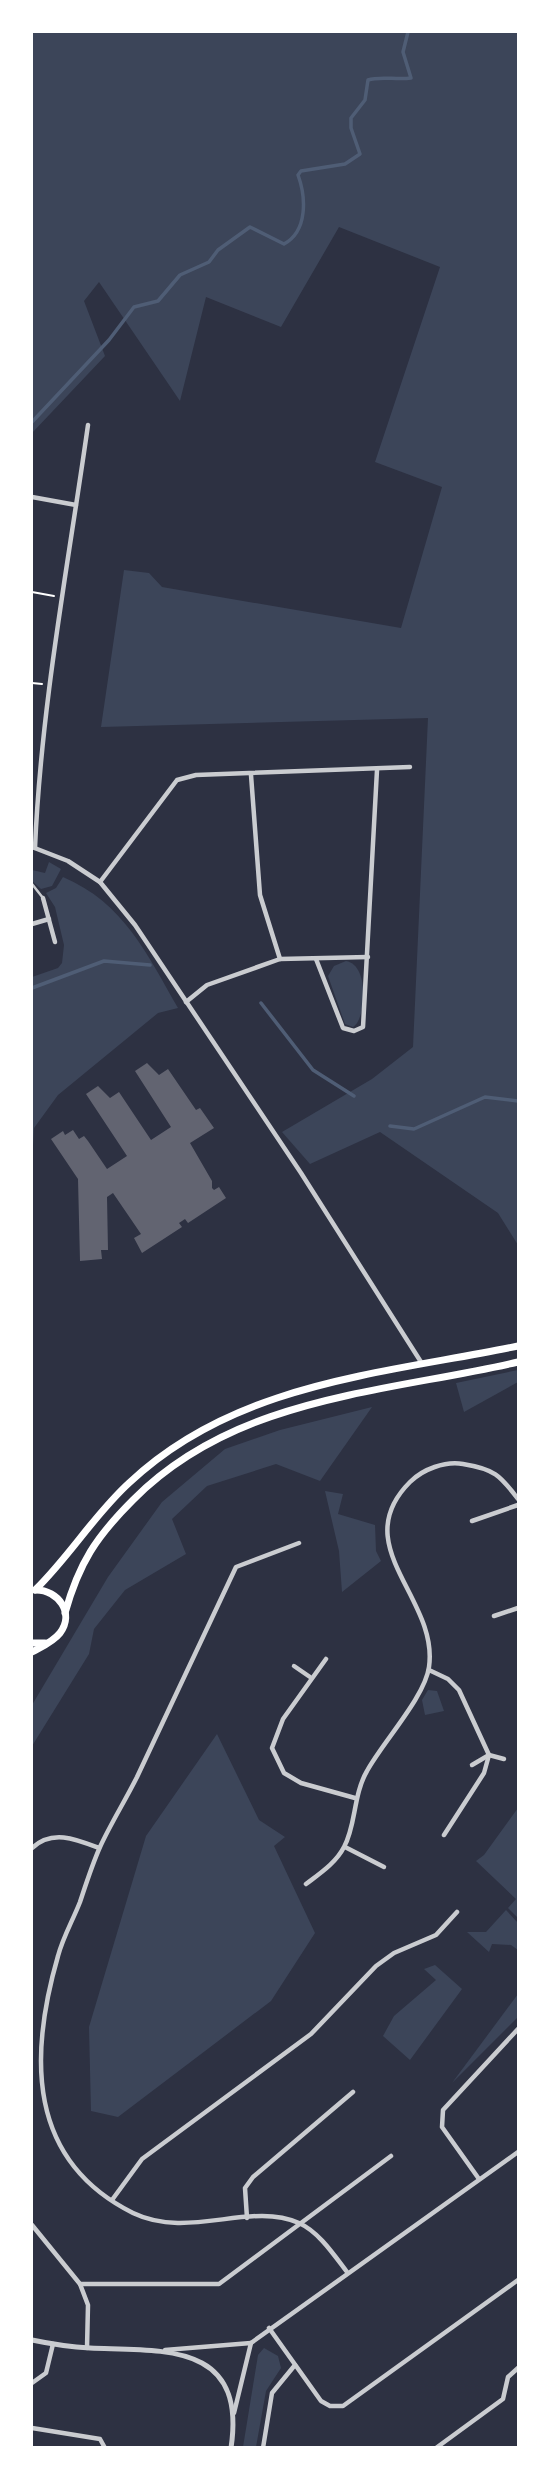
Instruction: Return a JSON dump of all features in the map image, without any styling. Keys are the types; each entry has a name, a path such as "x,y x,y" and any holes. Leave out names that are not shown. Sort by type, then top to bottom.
{"main road":[{"path":"33,1591 63,1562 104,1509 130,1482 200,1431 250,1406 356,1375 421,1362 438,1363 519,1346"},
{"path":"32,1652 62,1630 77,1572 119,1515 163,1474 226,1434 286,1410 391,1384 519,1362"},
{"path":"33,1591 43,1590 58,1598 65,1613"},
{"path":"32,1643 49,1642"}],"street":[{"path":"88,425 38,776 33,848 68,862 100,882 135,925 301,1173 421,1362"},
{"path":"32,497 76,505"},
{"path":"100,882 177,780 196,775 410,767"},
{"path":"316,959 342,1028 354,1031 363,1027 366,1016 377,770"},
{"path":"251,775 260,895 280,959"},
{"path":"43,898 55,942"},
{"path":"32,924 49,919"},
{"path":"186,1002 207,985 280,959 368,957"},
{"path":"306,1884 331,1864 345,1847 355,1798 366,1772 422,1687 429,1670 431,1643 388,1546 386,1524 394,1500 412,1479 434,1466 459,1463 488,1468 500,1476 519,1499"},
{"path":"472,1521 519,1505"},
{"path":"299,1543 236,1567 130,1791 99,1848 58,1954 43,2019 42,2068 45,2112 61,2151 86,2183 134,2213 164,2222 203,2224 275,2217 301,2224 326,2245 347,2272"},
{"path":"494,1616 519,1608"},
{"path":"326,1659 310,1677 276,1735 272,1748 284,1773 301,1783 355,1798"},
{"path":"294,1666 310,1677"},
{"path":"429,1670 449,1679 459,1690 489,1755 484,1773 444,1835"},
{"path":"472,1765 489,1755 504,1759"},
{"path":"32,1848 40,1841 54,1836 76,1839 99,1848"},
{"path":"345,1847 384,1867"},
{"path":"112,2200 142,2159 311,2034 376,1966 394,1953 436,1935 457,1912"},
{"path":"480,2179 442,2127 443,2109 519,2029"},
{"path":"247,2218 245,2188 253,2177 354,2092"},
{"path":"164,2350 251,2343 347,2272 519,2152"},
{"path":"80,2284 219,2284 391,2156"},
{"path":"32,2224 80,2284 88,2305 87,2348"},
{"path":"269,2328 321,2401 330,2406 349,2404 519,2280"},
{"path":"32,2340 87,2348 180,2352 207,2366 225,2389 234,2413"},
{"path":"230,2448 234,2413 251,2343"},
{"path":"32,2383 46,2373 53,2344"},
{"path":"263,2448 272,2393 295,2365"},
{"path":"436,2448 503,2399 508,2377 519,2368"},
{"path":"32,2428 100,2439 105,2448"}],"lane":[{"path":"32,884 43,898"}],"path":[{"path":"32,592 62,597"},
{"path":"32,683 50,685"}],"shaded area":[{"path":"32,32 518,32 518,1245 498,1213 380,1132 310,1164 282,1132 372,1079 413,1047 428,718 101,727 124,570 149,573 162,587 401,628 442,487 375,462 440,267 339,227 281,327 206,297 180,401 99,282 84,301 105,356 32,433"},
{"path":"49,862 61,869 52,886 41,889 32,881 32,870 45,873"},
{"path":"63,877 84,888 118,916 144,950 178,1008 158,1013 58,1095 34,1128 32,1164 32,977 58,968 62,963 64,945 55,907 46,893 56,888"},
{"path":"346,961 354,965 362,982 361,1014 353,1027 345,1024 328,976 334,966"},
{"path":"518,1370 518,1382 464,1412 456,1383"},
{"path":"372,1407 320,1481 276,1464 207,1486 172,1519 186,1554 125,1590 94,1629 89,1654 32,1746 32,1705 108,1577 162,1502 225,1449 280,1430"},
{"path":"325,1491 343,1494 338,1514 375,1525 376,1551 381,1561 342,1592 339,1551"},
{"path":"428,1690 437,1691 444,1711 425,1715 422,1700"},
{"path":"217,1734 259,1820 285,1837 274,1846 315,1933 271,2001 118,2117 91,2111 89,2027 146,1836"},
{"path":"518,1808 518,1918 508,1908 516,1899 476,1861 484,1855"},
{"path":"506,1910 518,1923 518,1950 511,1945 492,1944 489,1952 467,1932 486,1932"},
{"path":"435,1965 462,1989 410,2060 383,2036 394,2016 436,1980 424,1969"},
{"path":"518,1994 518,2017 452,2083"},
{"path":"264,2348 278,2356 281,2368 266,2391 256,2447 243,2447 258,2355"}],"building":[{"path":"147,1063 159,1075 168,1069 196,1110 200,1108 214,1128 190,1143 212,1181 212,1188 214,1190 219,1187 226,1198 188,1223 185,1219 179,1223 182,1227 142,1253 134,1238 141,1234 113,1193 107,1197 108,1250 101,1250 102,1259 80,1261 78,1179 51,1139 63,1131 65,1135 73,1130 79,1139 84,1136 107,1169 127,1156 86,1094 98,1086 110,1098 119,1092 151,1140 171,1127 135,1071"}],"waterway":[{"path":"32,422 109,340 134,307 158,301 180,275 209,262 218,250 250,227 284,244 292,238 303,213 303,193 298,175 301,171 345,164 360,154 351,128 351,118 365,100 368,80 411,78 403,52 408,32"},
{"path":"32,988 104,961 150,965"},
{"path":"261,1003 313,1070 354,1096"},
{"path":"390,1126 414,1129 485,1097 518,1101"}]}
